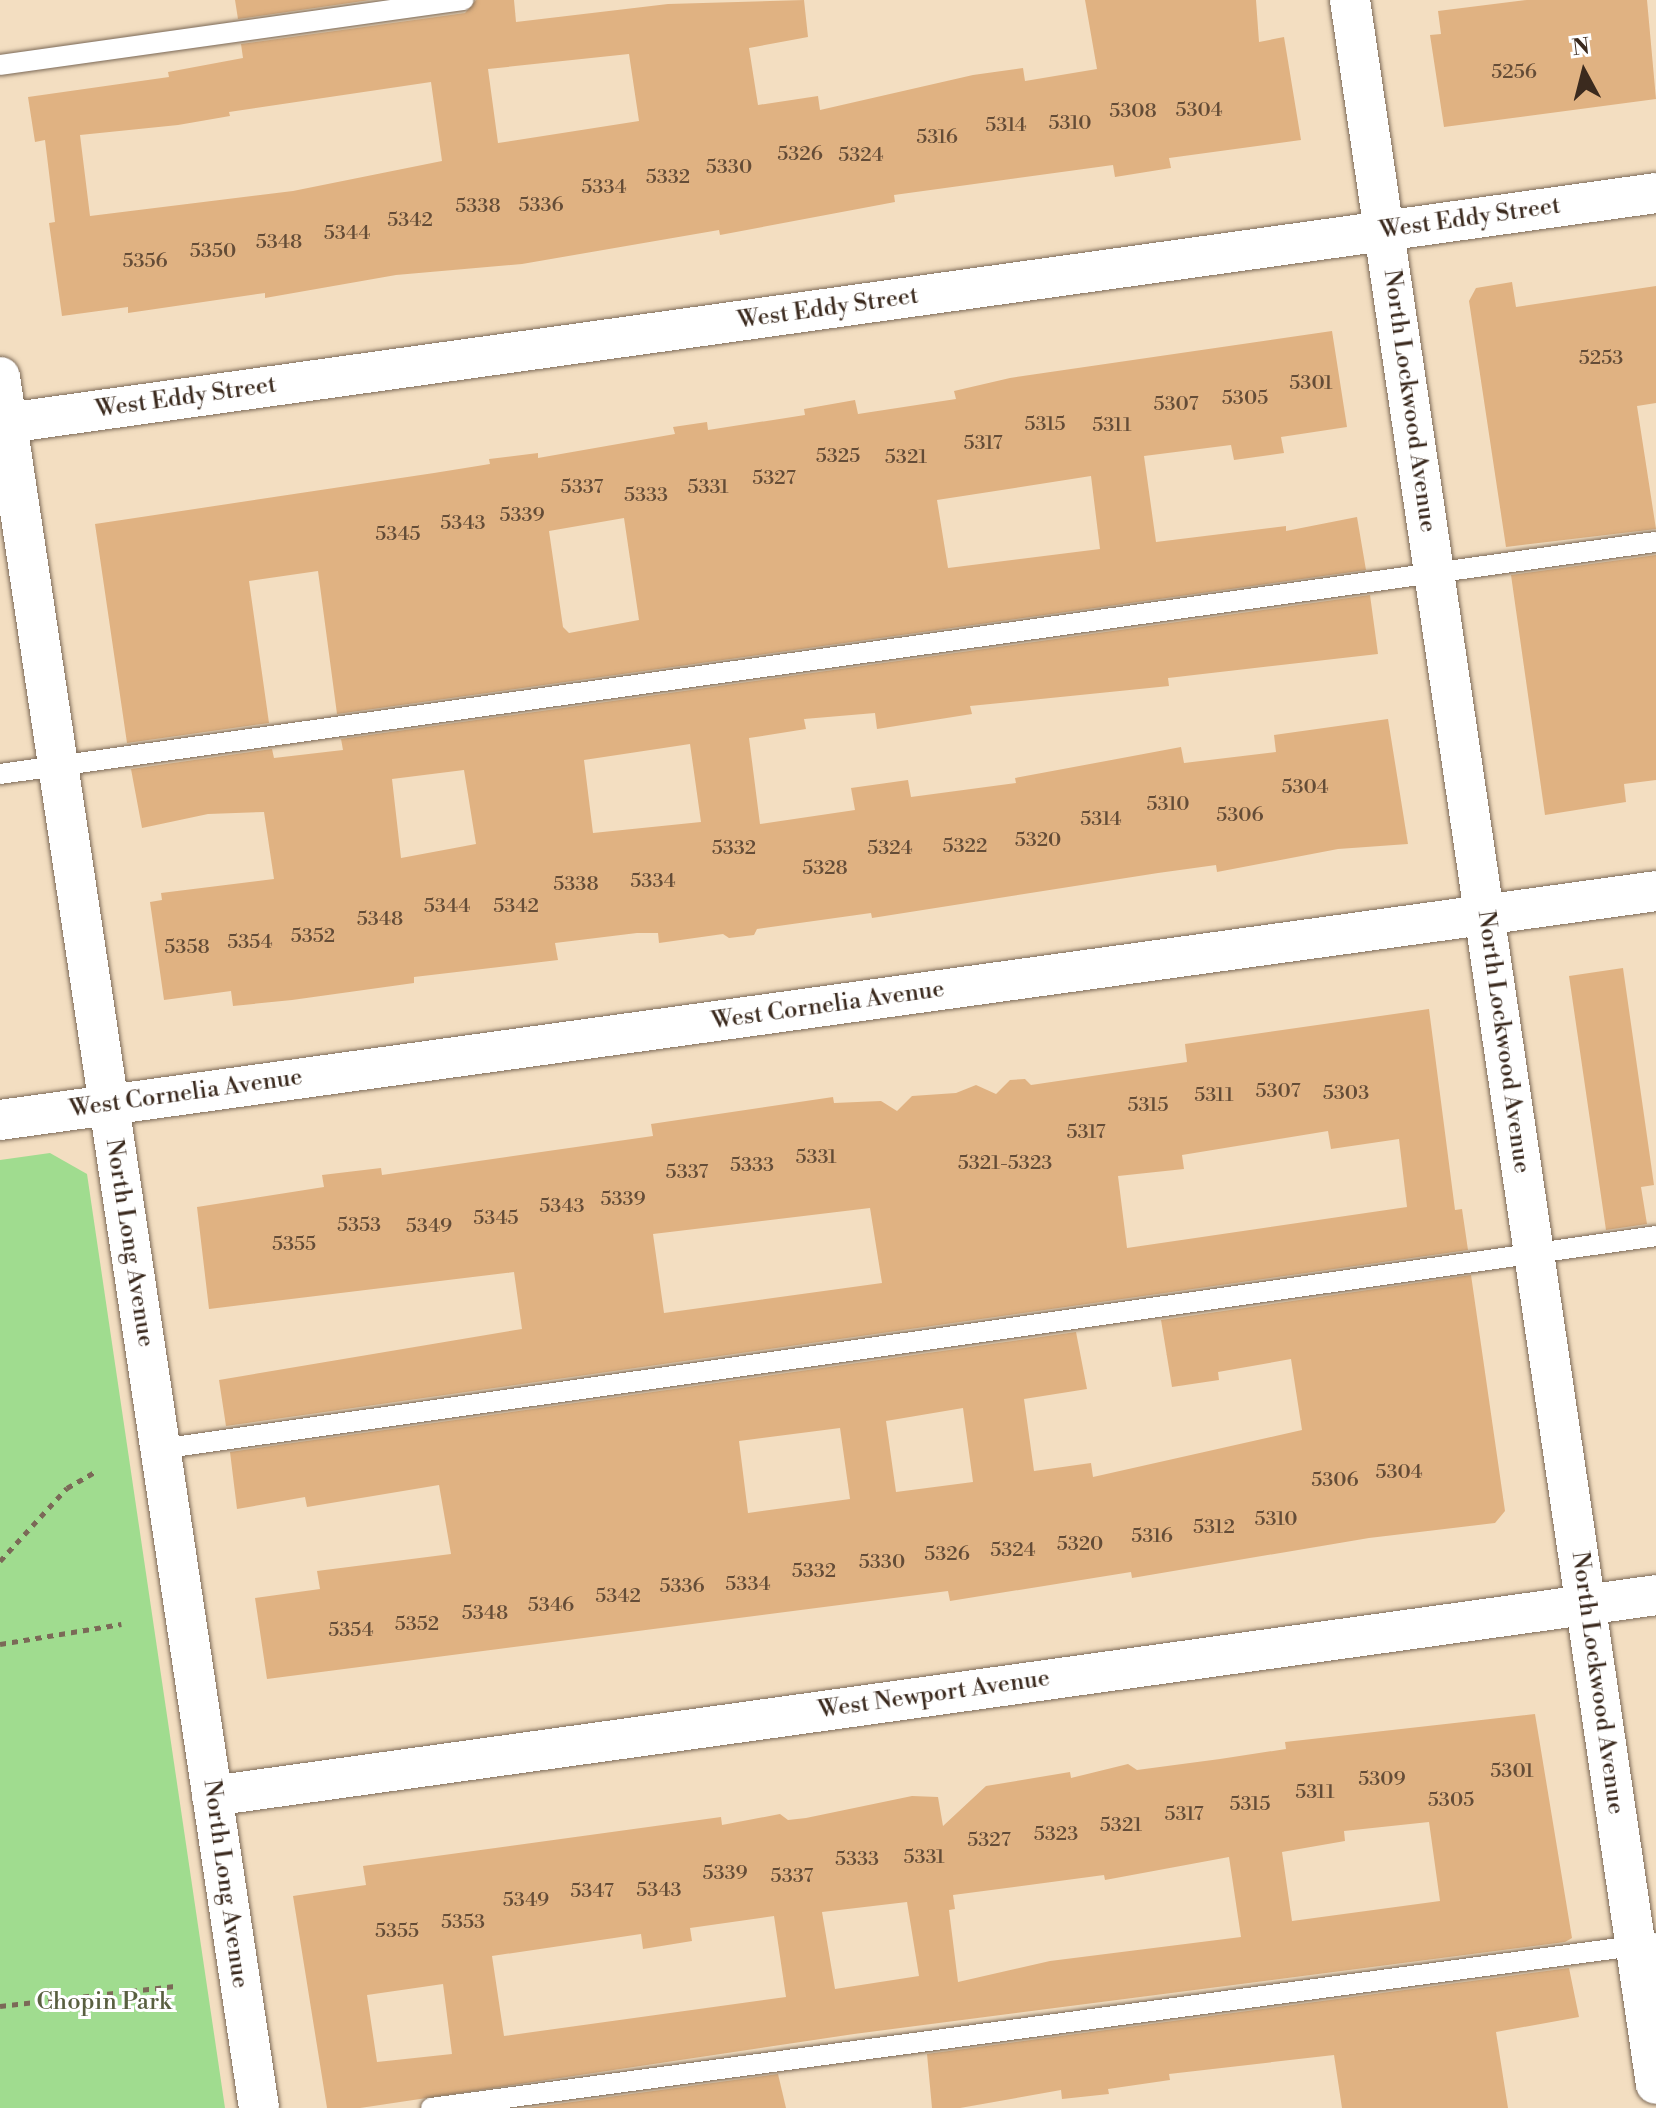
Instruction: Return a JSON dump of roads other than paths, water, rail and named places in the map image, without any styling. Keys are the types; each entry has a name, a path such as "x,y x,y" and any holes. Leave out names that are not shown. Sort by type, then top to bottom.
{"street":[{"name":"North Lockwood Avenue","path":"1350,0 1586,1604 1646,1945 1656,2084"},
{"name":"West Eddy Street","path":"3,423 1656,193"},
{"name":"North Long Avenue","path":"0,377 3,423 58,766 259,2108"},
{"name":"West Cornelia Avenue","path":"0,1120 1656,891"},
{"name":"West Newport Avenue","path":"212,1796 1656,1595"}],"lane":[{"path":"0,65 463,0"},
{"path":"0,774 1656,542"},
{"path":"160,1449 1656,1236"},
{"path":"431,2108 1646,1945"}],"park label":[{"name":"Chopin Park","path":"104,2003"}]}
